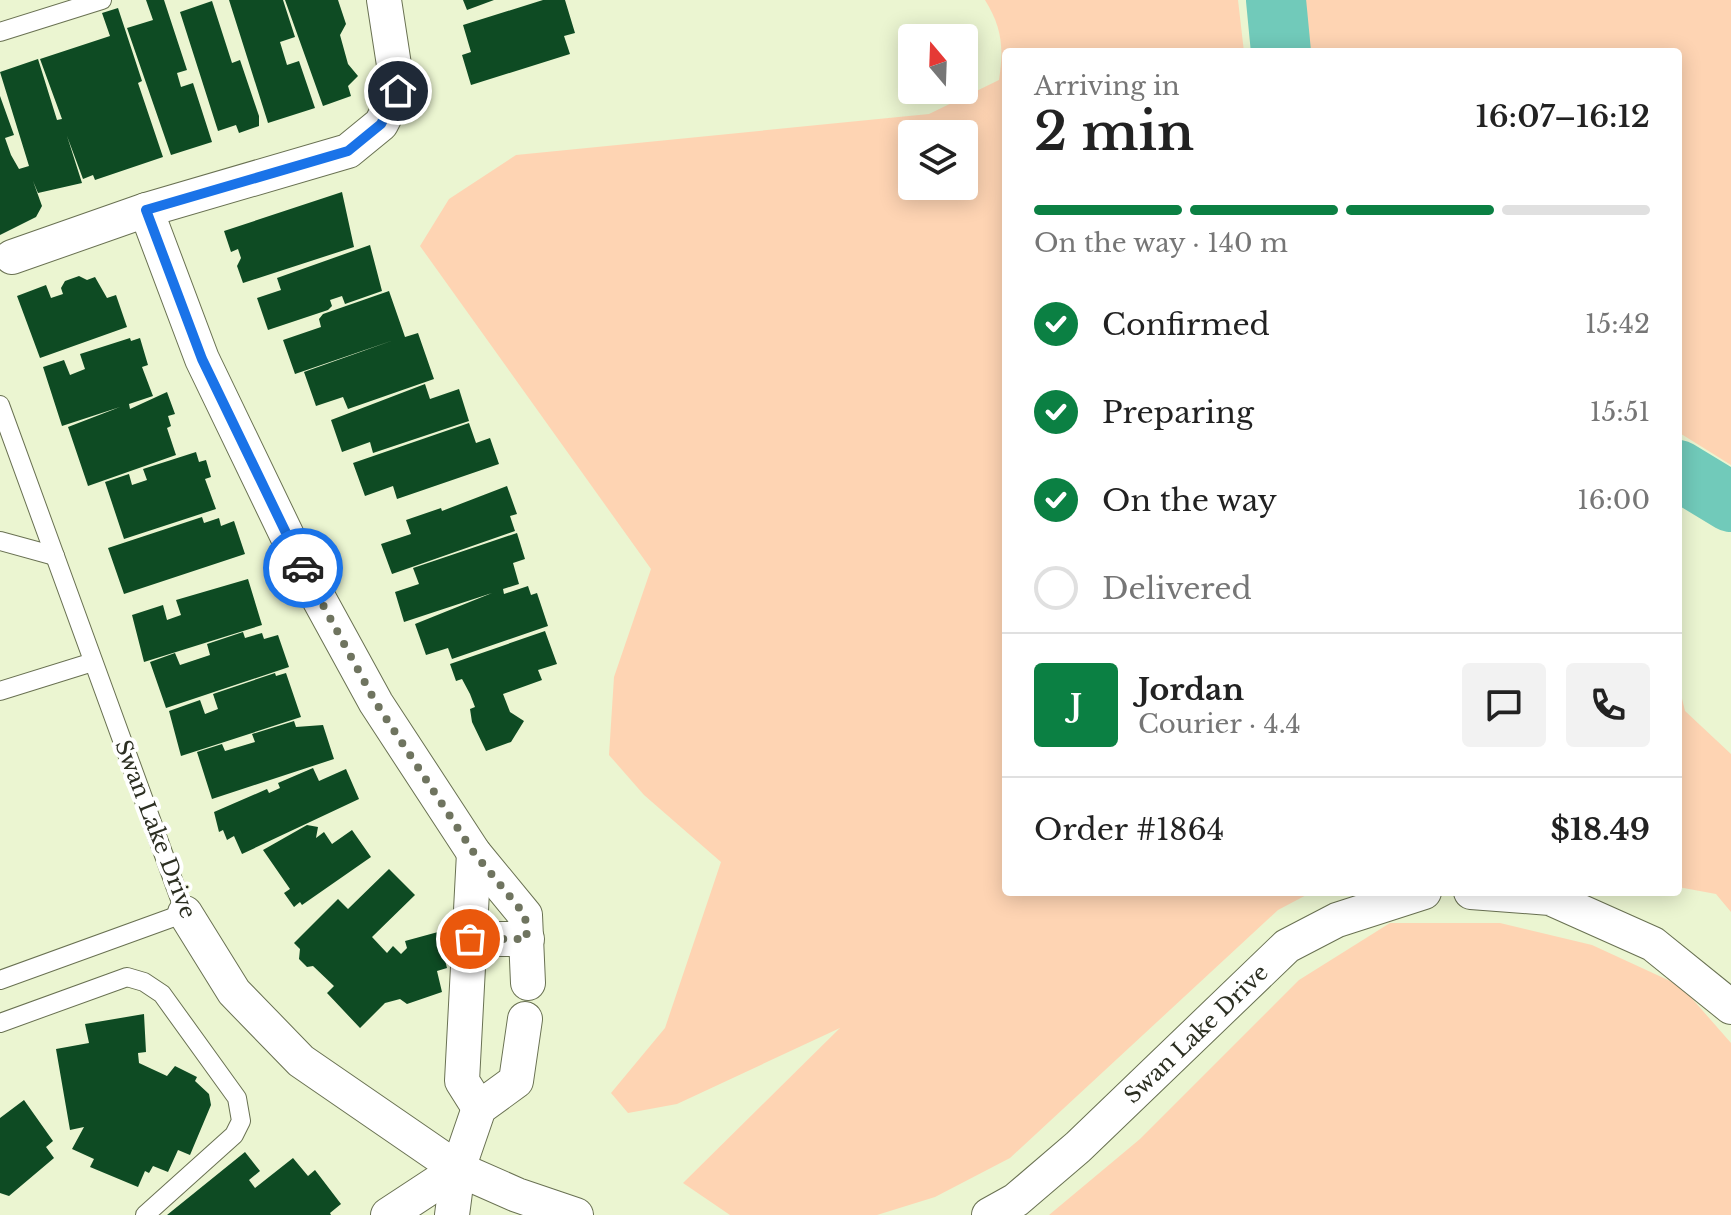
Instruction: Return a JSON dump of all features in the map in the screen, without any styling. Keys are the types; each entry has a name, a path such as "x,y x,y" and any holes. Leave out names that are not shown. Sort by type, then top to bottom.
{"street":[{"path":"12,257 146,210 348,151 381,124 398,91 384,0"},
{"path":"146,210 202,359 307,577 376,703 474,853 525,915 528,983"},
{"path":"474,853 462,1081 479,1108"},
{"name":"Swan Lake Drive","path":"989,1215 1016,1200 1078,1147 1287,946 1337,920 1412,896"},
{"path":"1524,896 1550,898 1653,944 1731,1007"},
{"name":"Swan Lake Drive","path":"185,913 234,992 301,1061 458,1169 517,1195 576,1215"},
{"path":"470,939 527,939"},
{"path":"452,1215 458,1169 479,1108 516,1081 525,1019"},
{"path":"388,1215 458,1169"}],"lane":[{"path":"0,32 102,0"},
{"name":"Swan Lake Drive","path":"0,405 185,913"},
{"path":"0,541 55,556"},
{"path":"0,691 93,662"},
{"path":"0,980 185,913"},
{"path":"0,1023 127,977 144,982 162,994 237,1098 241,1121 234,1135 145,1215"}],"shaded area":[{"path":"985,0 1238,0 1244,48 1002,48 1002,896 1304,896 1278,910 1010,1158 935,1197 877,1215 730,1215 683,1183 840,1028 677,1104 628,1113 611,1093 665,1028 721,862 644,795 609,755 614,677 651,569 420,246 449,199 516,155 929,114 950,104 978,104 978,90 999,80 1000,38"},
{"path":"1283,0 1731,0 1731,465 1682,434 1682,48 1289,48"},
{"path":"1682,699 1685,711 1731,754 1731,912 1716,894 1682,888"},
{"path":"1390,923 1500,923 1592,945 1681,986 1731,1043 1731,1215 1049,1215 1140,1139 1299,980"}],"building":[{"path":"146,0 164,0 187,70 177,73 181,87 193,83 212,142 171,155 127,28 153,20"},
{"path":"229,0 283,0 295,37 280,42 287,65 299,61 315,108 268,123"},
{"path":"285,0 338,0 346,24 340,35 348,64 358,76 348,86 351,96 323,106"},
{"path":"463,0 494,0 467,10"},
{"path":"543,0 565,0 575,33 564,36 570,54 471,85 462,55 471,52 463,25"},
{"path":"212,1 232,63 240,60 259,116 259,126 239,133 236,125 218,131 180,12"},
{"path":"118,8 142,81 138,83 163,157 95,180 93,175 83,179 67,136 82,183 38,193 33,181 42,206 36,217 0,235 0,96 14,135 5,138 11,155 19,169 29,166 0,72 38,59 57,120 62,119 40,59 110,36 102,13"},
{"path":"342,192 354,247 243,283 237,266 241,258 238,249 231,252 224,231"},
{"path":"370,245 382,291 345,304 342,296 330,300 332,306 328,310 268,330 257,298 281,290 277,278"},
{"path":"79,276 87,280 95,277 107,298 116,295 127,327 40,358 17,296 46,285 51,298 63,294 61,288 65,281"},
{"path":"389,291 405,337 418,333 434,379 348,409 343,397 316,406 304,372 394,340 295,374 283,340 321,327 319,319 323,314"},
{"path":"130,338 131,341 140,338 148,365 142,367 153,396 129,404 130,409 167,392 175,414 168,416 171,426 167,428 176,455 88,486 68,427 120,407 62,426 43,367 64,360 70,375 85,369 80,354"},
{"path":"425,384 430,399 459,389 469,421 373,453 370,442 342,452 331,420"},
{"path":"469,423 476,443 490,438 499,464 397,499 393,486 365,496 353,463"},
{"path":"196,452 199,462 206,460 211,477 205,479 216,509 124,539 105,482 129,474 132,485 147,480 143,469"},
{"path":"507,486 517,514 510,516 515,531 392,574 381,544 411,534 406,520 441,508 442,511"},
{"path":"202,517 204,523 219,518 221,526 234,521 245,554 124,594 108,548"},
{"path":"517,533 525,559 513,563 519,584 503,589 504,594 528,586 531,595 537,593 548,626 452,659 448,648 426,655 415,624 492,593 404,622 395,592 419,584 413,568"},
{"path":"248,579 262,625 144,662 132,615 163,605 167,620 181,615 176,600"},
{"path":"545,631 557,664 538,670 542,680 503,694 510,712 524,721 511,742 486,751 472,722 470,709 475,707 470,694 462,679 456,681 450,664"},
{"path":"243,632 245,638 262,633 264,639 278,635 289,667 166,708 150,662 175,653 180,665 210,655 207,644"},
{"path":"275,673 276,676 286,673 301,717 181,756 169,711 200,700 205,714 218,709 213,694"},
{"path":"294,721 296,727 323,725 334,759 212,799 197,752 222,744 225,751 255,742 252,734"},
{"path":"313,768 319,781 346,769 359,799 242,854 234,836 227,840 223,830 219,832 214,812 267,789 269,793 280,788 278,783"},
{"path":"307,825 318,827 316,838 324,832 332,844 352,830 371,857 302,905 300,902 294,907 284,893 290,889 263,850"},
{"path":"389,869 415,895 372,937 387,953 393,946 401,954 407,948 405,941 438,932 447,968 437,971 442,992 407,1004 400,999 385,1003 360,1028 327,993 334,986 313,966 307,967 299,959 300,949 294,943 338,899 348,909"},
{"path":"144,1014 146,1052 138,1053 139,1063 167,1076 175,1066 197,1077 195,1081 209,1094 211,1105 190,1155 178,1150 168,1172 153,1166 149,1173 145,1171 138,1187 90,1167 94,1159 72,1149 84,1127 70,1130 56,1049 89,1043 85,1024"},
{"path":"24,1100 53,1141 46,1147 54,1158 9,1196 0,1193 0,1118"},
{"path":"245,1152 260,1171 249,1180 255,1188 293,1158 308,1176 315,1170 341,1204 331,1215 167,1215"}],"waterway":[{"path":"1276,0 1281,48"},
{"path":"1682,472 1731,502"}],"way so far":[{"path":"303,568 376,703 474,853 525,915 527,939 470,939"}],"route":[{"path":"303,568 202,359 146,210 348,151 381,124 398,91"}]}
